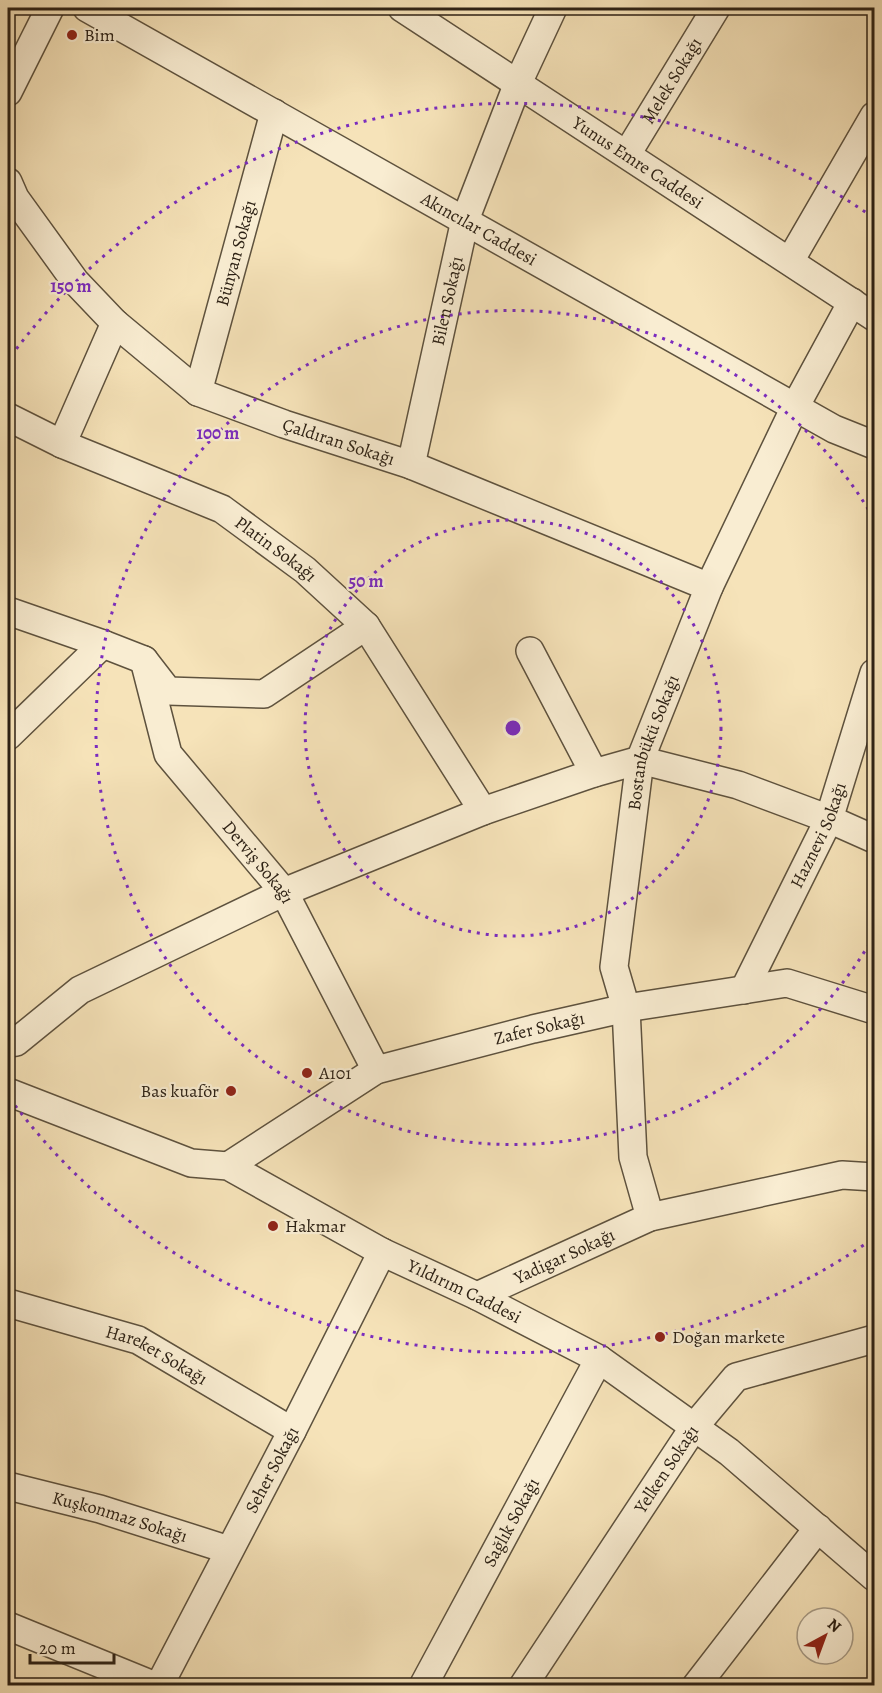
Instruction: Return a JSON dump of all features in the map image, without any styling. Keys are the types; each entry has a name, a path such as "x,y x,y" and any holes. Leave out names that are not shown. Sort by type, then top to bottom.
{"street":[{"path":"8,92 50,8"},
{"name":"Akıncılar Caddesi","path":"87,8 834,429 874,445"},
{"name":"Yunus Emre Caddesi","path":"402,8 874,317"},
{"name":"Bilen Sokağı","path":"411,465 465,220 518,83 553,8"},
{"name":"Melek Sokağı","path":"627,154 716,8"},
{"name":"Bünyan Sokağı","path":"198,392 274,113"},
{"path":"790,261 874,116"},
{"name":"Çaldıran Sokağı","path":"10,193 75,281 115,323 198,392 284,424 411,465 709,587"},
{"name":"Bostanbükü Sokağı","path":"650,1217 633,1157 626,1008 614,967 640,760 709,587 795,407 852,302"},
{"path":"62,444 115,323"},
{"name":"Platin Sokağı","path":"8,417 62,444 222,509 305,570 366,626 483,811"},
{"path":"8,611 144,660 168,692 264,694 366,626"},
{"path":"8,736 104,644"},
{"path":"530,651 594,773"},
{"name":"Derviş Sokağı","path":"144,660 168,754 284,892 376,1070"},
{"name":"Haznevi Sokağı","path":"744,990 829,819 874,673"},
{"path":"8,1042 16,1042 80,990 284,892 483,811 594,773 640,760 738,785 829,819 874,839"},
{"name":"Zafer Sokağı","path":"228,1166 376,1070 533,1029 626,1008 787,983 874,1010"},
{"name":"Yıldırım Caddesi","path":"8,1092 191,1163 228,1166 382,1252 477,1296 599,1359 729,1452 874,1577"},
{"name":"Yadigar Sokağı","path":"477,1296 650,1217 842,1175 874,1177"},
{"name":"Seher Sokağı","path":"157,1686 292,1431 382,1252"},
{"name":"Hareket Sokağı","path":"8,1303 138,1340 292,1431"},
{"name":"Yelken Sokağı","path":"524,1686 694,1427 736,1377 874,1339"},
{"name":"Sağlık Sokağı","path":"423,1686 599,1359"},
{"name":"Kuşkonmaz Sokağı","path":"8,1486 100,1509 229,1550"},
{"path":"696,1686 818,1528"},
{"path":"8,1626 157,1686"}],"place":[{"name":"Bim","path":"72,35"},
{"name":"A101","path":"307,1073"},
{"name":"Bas kuaför","path":"231,1091"},
{"name":"Hakmar","path":"273,1226"},
{"name":"Doğan markete","path":"660,1337"}]}
